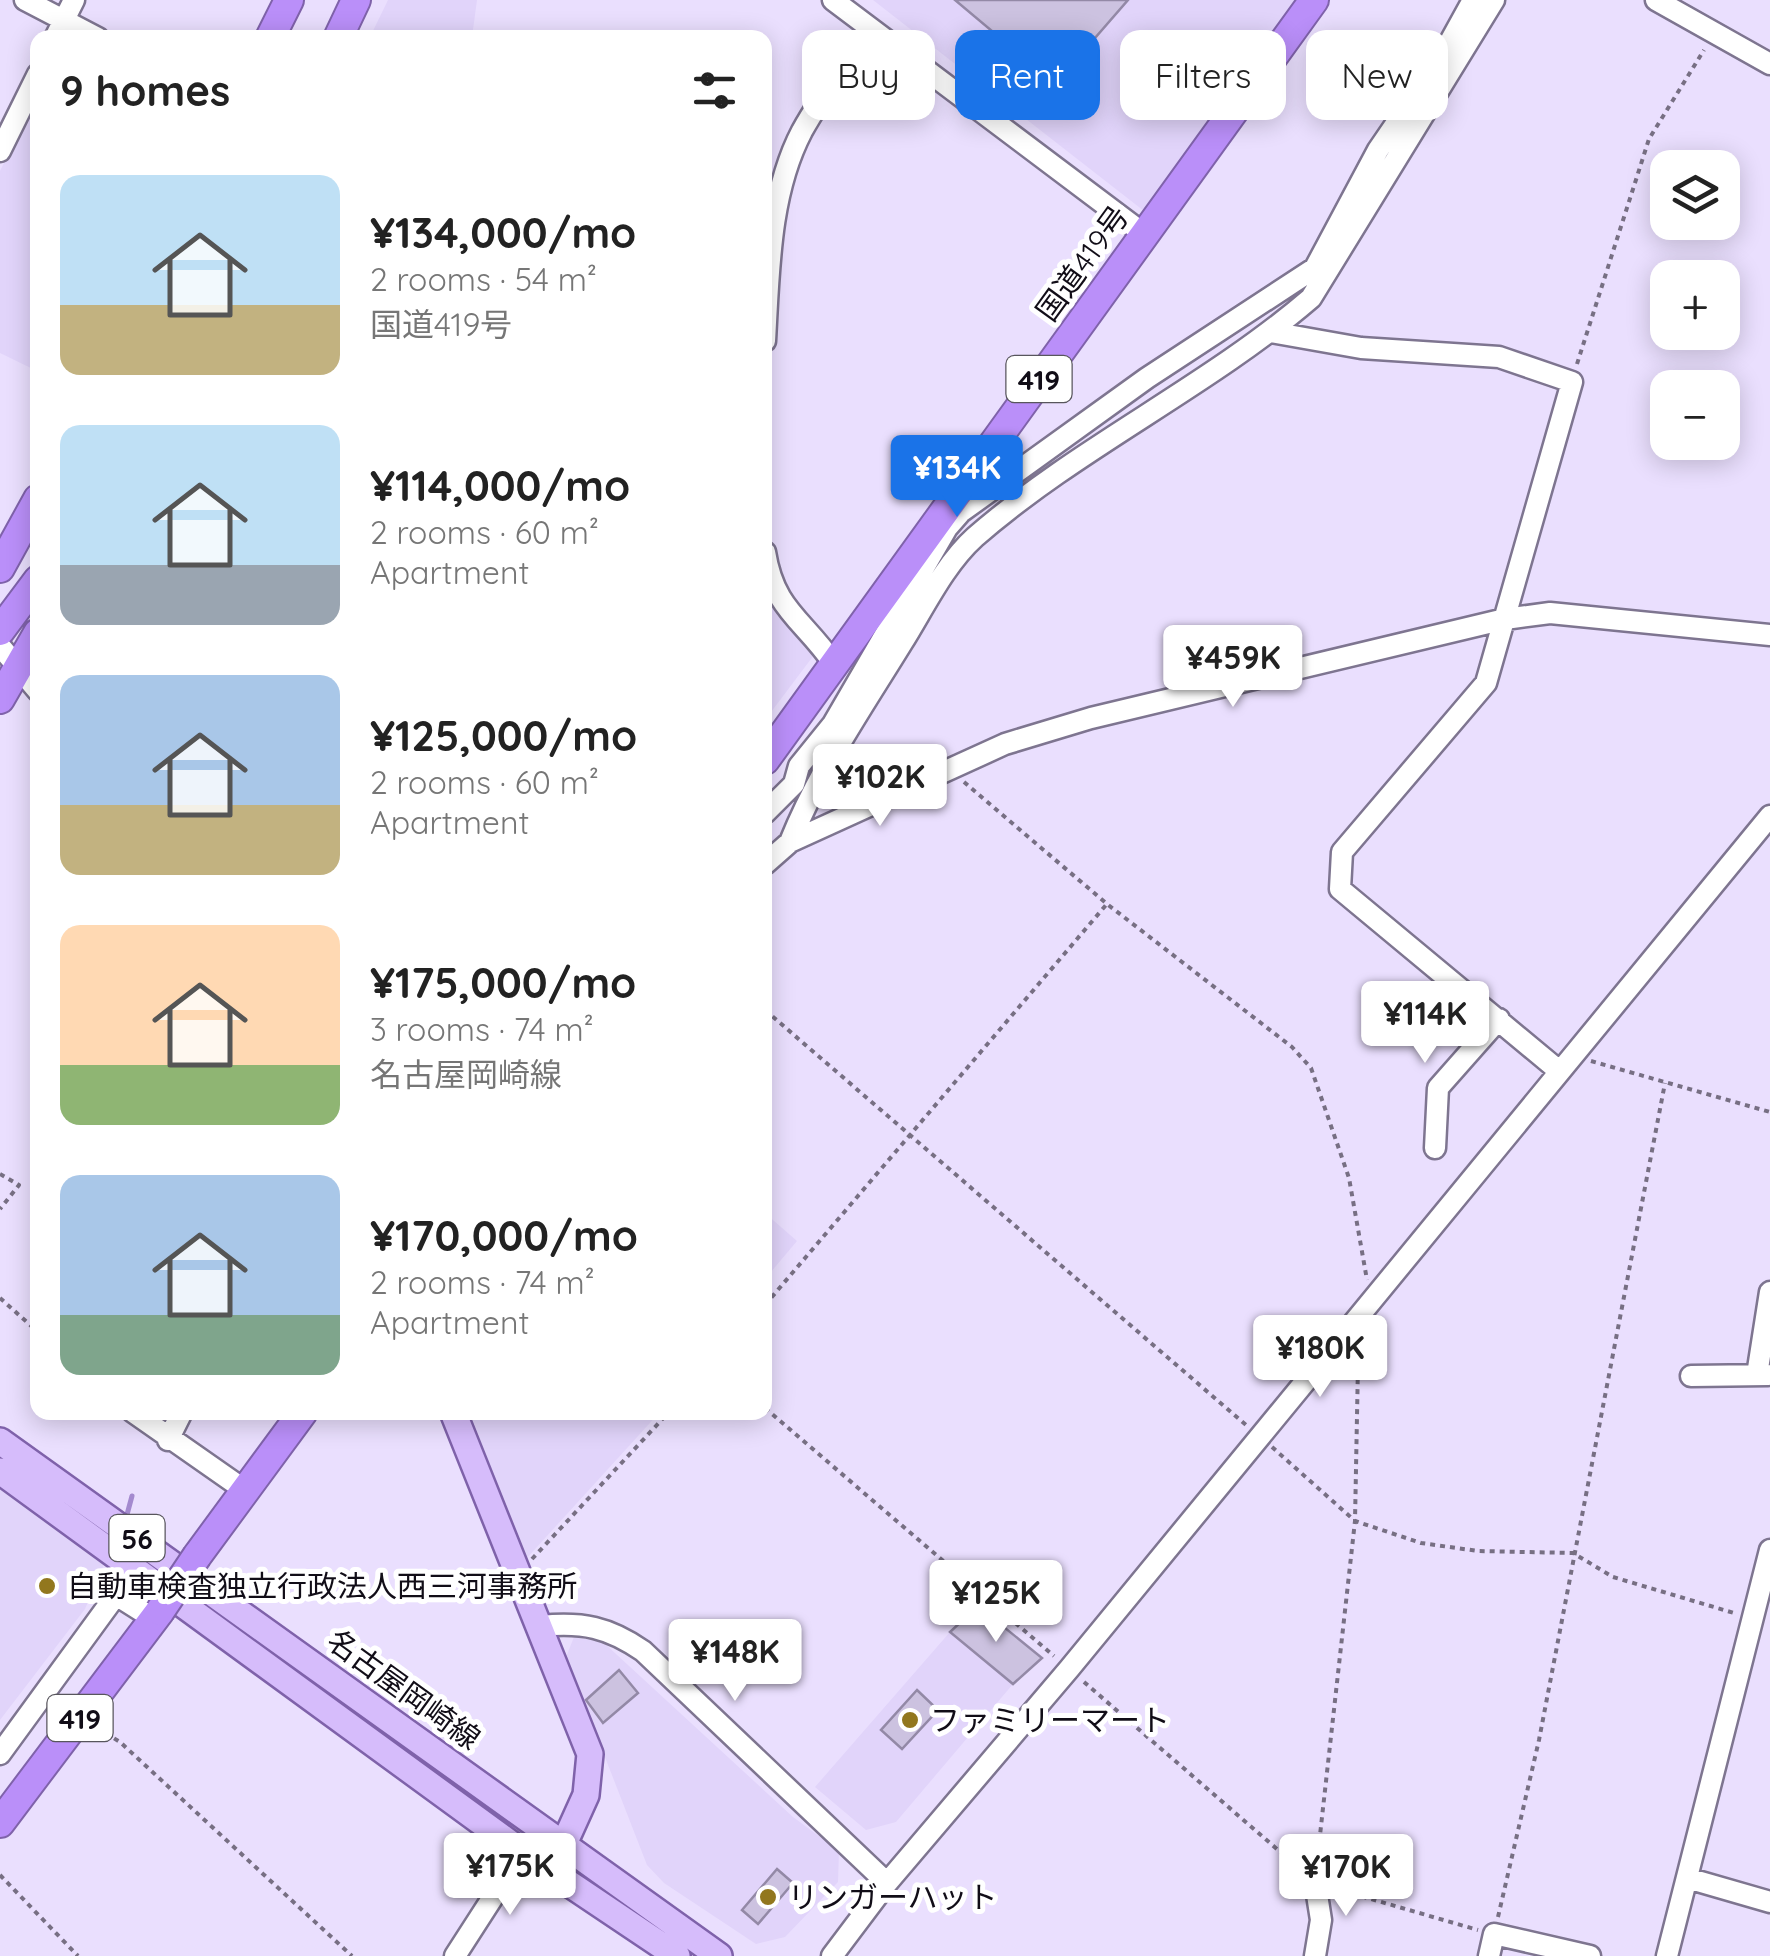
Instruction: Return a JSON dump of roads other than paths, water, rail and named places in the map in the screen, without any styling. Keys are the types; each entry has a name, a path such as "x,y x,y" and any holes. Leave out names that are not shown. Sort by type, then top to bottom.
{"highway":[{"path":"274,30 288,0"},
{"path":"342,30 356,0"},
{"name":"国道419号","path":"772,750 1314,0"},
{"path":"0,568 30,514"},
{"path":"0,631 30,591"},
{"path":"0,699 30,648"},
{"name":"419","path":"0,1823 297,1420"}],"main road":[{"path":"456,1420 590,1754 586,1795 563,1846"},
{"name":"名古屋岡崎線","path":"0,1441 719,1956"},
{"name":"名古屋岡崎線","path":"0,1471 522,1852 677,1956"}],"street":[{"path":"25,0 64,19"},
{"path":"833,0 1144,234"},
{"path":"772,806 794,784 799,766 833,724 947,528 961,512 1147,378 1316,268 1378,150 1474,0"},
{"path":"790,842 808,797 953,561 974,538 1201,376 1272,332 1311,298 1494,0"},
{"path":"1656,0 1770,64"},
{"path":"772,235 784,179 801,134 870,28"},
{"path":"0,151 30,90"},
{"path":"1272,332 1361,348 1498,357 1572,382 1486,684 1342,852 1340,889 1498,1019 1565,1062"},
{"path":"772,581 776,597 812,633 834,664"},
{"path":"772,858 790,842 1005,744 1091,718 1505,618 1550,613 1770,635"},
{"path":"0,646 30,683"},
{"path":"832,1956 887,1884 1069,1670 1565,1062 1762,842 1770,816"},
{"path":"1434,1148 1438,1088 1498,1019"},
{"path":"1691,1376 1763,1375 1770,1292"},
{"path":"143,1420 246,1491"},
{"path":"168,1440 178,1420"},
{"path":"1667,1956 1750,1618 1766,1579 1770,1550"},
{"path":"0,1754 116,1595 157,1615"},
{"path":"541,1626 577,1623 612,1629 643,1651 887,1884"},
{"path":"456,1956 522,1852"},
{"path":"1686,1878 1770,1902"},
{"path":"1314,1956 1320,1920 1315,1882"},
{"path":"1489,1956 1494,1934 1590,1956"}],"waterway":[{"path":"125,1522 132,1496"}],"place":[{"name":"自動車検査独立行政法人西三河事務所","path":"47,1586"},
{"name":"ファミリーマート","path":"910,1720"},
{"name":"リンガーハット","path":"768,1897"}]}
